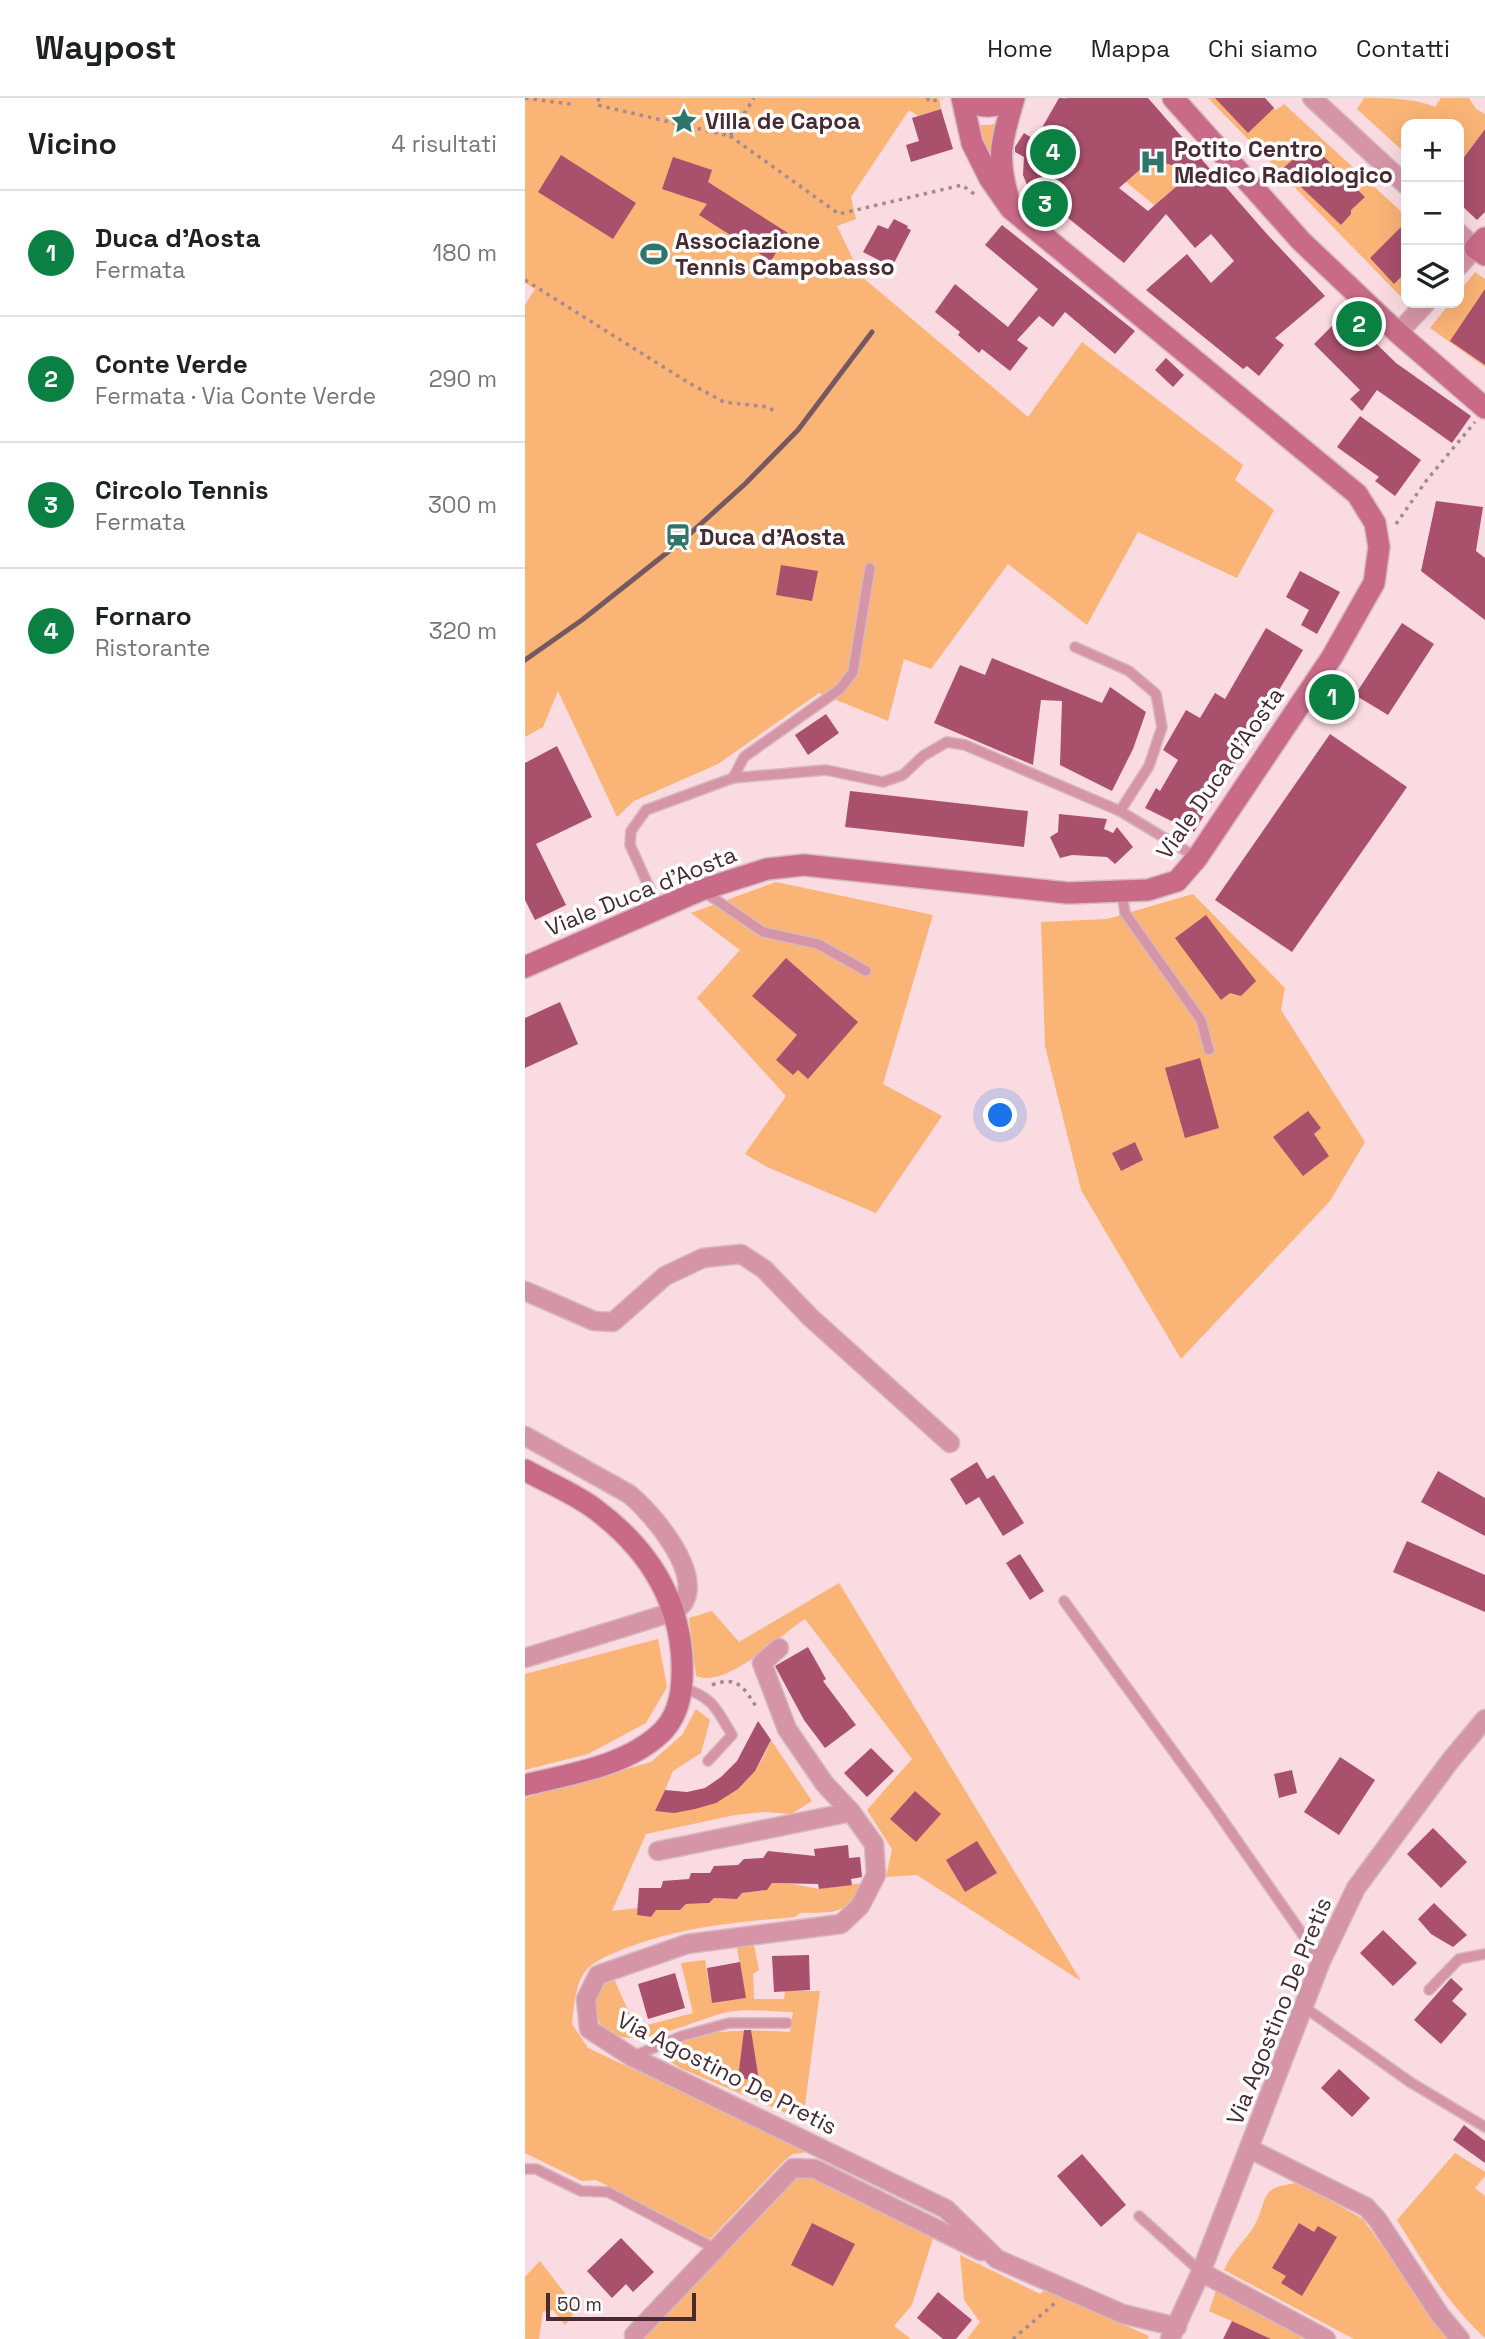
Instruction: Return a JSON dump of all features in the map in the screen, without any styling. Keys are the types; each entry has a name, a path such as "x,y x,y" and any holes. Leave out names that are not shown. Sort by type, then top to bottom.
{"main road":[{"path":"965,98 989,107 1011,98"},
{"name":"Viale Duca d'Aosta","path":"525,967 701,890 768,869 804,865 1068,893 1148,890 1177,881 1197,858 1332,657 1374,583 1380,547 1375,523 1357,494 1011,209 990,179 972,143 965,98"},
{"path":"1011,98 1001,144 1002,175 1011,209"},
{"path":"1173,98 1301,241 1481,414"},
{"path":"525,1470 594,1508 652,1564 665,1586 673,1612 681,1650 683,1688 676,1708 663,1730 634,1752 589,1769 525,1785"}],"street":[{"path":"1312,98 1403,182"},
{"path":"1464,236 1482,247 1464,262"},
{"path":"1398,333 1421,308"},
{"path":"525,1292 594,1321 613,1322 665,1276 703,1258 741,1254 764,1269 810,1317 950,1443"},
{"path":"525,1436 629,1494 643,1506 663,1528 688,1582 684,1601 673,1612 525,1658"},
{"name":"Via Agostino De Pretis","path":"779,1648 762,1663 787,1728 824,1783 851,1812 874,1844 876,1875 860,1906 841,1924 687,1944 598,1976 586,1999 589,2029 632,2057 946,2209 997,2259"},
{"name":"Via Agostino De Pretis","path":"634,2335 793,2168 815,2169 997,2259 1173,2333 1201,2272 1250,2149 1321,1961 1356,1888 1450,1761 1485,1719"},
{"path":"659,1851 851,1812"},
{"path":"1250,2149 1366,2207 1377,2219 1440,2315 1460,2339"},
{"path":"1201,2272 1326,2339"}],"lane":[{"path":"733,778 744,757 840,688 853,672 870,568"},
{"path":"1075,647 1129,671 1156,694 1162,727 1149,766 1120,811"},
{"path":"659,909 630,845 631,831 646,810 733,778 826,770 883,782 903,775 922,756 947,742 965,745 1120,811 1197,858"},
{"path":"701,890 763,932 818,943 866,971"},
{"path":"1122,891 1125,913 1201,1020 1209,1050"},
{"path":"1064,1601 1213,1806 1321,1961"},
{"path":"683,1688 703,1694 719,1713 731,1735 708,1760"},
{"path":"1429,1990 1459,1959 1485,1954"},
{"path":"1304,2007 1410,2082 1485,2127"},
{"path":"632,2057 682,2036 729,2023 787,2022"},
{"path":"525,2169 536,2169 581,2191 608,2192 716,2249"},
{"path":"1139,2216 1201,2272"}],"path":[{"path":"525,98 569,104 570,98"},
{"path":"599,98 597,105 730,136 839,215 962,185 981,199"},
{"path":"730,136 754,98"},
{"path":"927,98 930,102 942,98"},
{"path":"525,280 689,383 724,401 768,407 777,413"},
{"path":"1380,547 1426,481 1481,414"},
{"path":"1013,2339 1069,2291"}],"shaded area":[{"path":"525,98 939,98 941,109 918,116 909,110 851,197 856,219 837,226 861,276 1028,417 1082,342 1243,465 1235,480 1274,510 1237,578 1138,532 1087,625 1008,564 931,669 904,659 888,721 819,693 718,764 634,801 617,817 558,691 543,727 525,737 525,305 535,289 525,283"},
{"path":"1208,98 1265,98 1276,110 1284,104 1401,211 1401,297"},
{"path":"1364,98 1410,100 1435,107 1441,98 1469,98 1476,109 1485,114 1485,129 1464,157 1464,119 1401,119 1401,149 1357,109"},
{"path":"997,123 996,167 973,125"},
{"path":"1083,147 1162,161 1171,166 1184,180 1158,203 1169,217"},
{"path":"1475,272 1485,279 1485,367 1430,328 1446,308 1464,308 1464,286"},
{"path":"776,882 933,915 883,1084 942,1116 876,1213 767,1167 745,1154 786,1096 697,998 740,950 691,913"},
{"path":"1193,894 1285,988 1281,1010 1365,1142 1330,1201 1181,1359 1081,1190 1045,1046 1041,922 1107,919"},
{"path":"839,1583 1081,1981 917,1875 886,1877 892,1849 867,1810 912,1759 805,1619 738,1668 709,1678 696,1676 689,1618 712,1611 739,1642"},
{"path":"658,1639 667,1687 646,1723 588,1754 525,1770 525,1674"},
{"path":"696,1709 710,1720 701,1753 673,1771 656,1811 693,1809 726,1796 753,1773 771,1740 812,1801 791,1814 765,1812 735,1815 646,1834 612,1911 638,1908 637,1915 651,1917 656,1910 680,1910 686,1904 708,1903 714,1898 737,1899 742,1893 767,1890 772,1883 819,1889 863,1883 851,1901 838,1910 731,1923 667,1935 606,1956 588,1968 580,1980 572,2024 588,2048 809,2152 793,2154 785,2160 710,2239 596,2180 582,2181 525,2153 525,1798 651,1762 682,1735"},
{"path":"754,1945 759,1970 753,1974 754,1999 784,1999 785,1991 820,1991 803,2120 680,2068 666,2055 688,2039 705,2034 742,2031 790,2032 793,2012 728,2012 659,2034 624,2037 609,2032 599,2021 595,2011 596,1992 614,1979 636,2028 693,2013 681,1963 705,1960 712,2003 745,1998 737,1947"},
{"path":"1455,2153 1485,2172 1485,2176 1475,2188 1485,2196 1485,2338 1448,2297 1397,2220"},
{"path":"795,2177 811,2177 933,2238 912,2305 894,2326 911,2339 640,2339"},
{"path":"1299,2183 1363,2219 1448,2339 1354,2339 1224,2270 1253,2228 1270,2191 1276,2187"},
{"path":"960,2255 1040,2294 1046,2289 1149,2336 1147,2339 967,2339 980,2322 964,2300"},
{"path":"540,2261 577,2309 565,2325 553,2310 543,2312 539,2339 525,2339 525,2277"},
{"path":"1216,2291 1300,2333 1303,2339 1265,2339 1265,2336 1209,2311"}],"building":[{"path":"1059,98 1148,98 1325,296 1275,338 1284,345 1259,376 1247,366 1243,369 1146,290 1187,254 1211,283 1234,261 1211,234 1195,248 1166,214 1124,263 1027,185 1023,175 1024,157 1015,152 1015,147 1024,133 1035,140","holes":["1152,159 1171,165 1184,180 1148,211 1119,188"]},
{"path":"1215,98 1265,98 1274,108 1248,133"},
{"path":"941,109 953,149 911,162 906,145 919,141 912,118"},
{"path":"1485,129 1485,212 1477,220 1464,208 1464,157"},
{"path":"1311,144 1365,197 1351,210 1351,214 1341,225 1282,169"},
{"path":"561,155 636,203 613,239 538,192"},
{"path":"673,157 712,170 708,182 788,233 771,261 699,215 707,204 662,189"},
{"path":"894,219 911,230 892,267 863,252 878,225 888,229"},
{"path":"1002,225 1135,331 1115,354 1065,312 1053,327 1039,316 1017,340 1028,348 1010,371 982,349 979,353 958,335 960,332 935,312 955,284 1008,327 1038,289 985,245"},
{"path":"1401,227 1401,277 1394,284 1370,258"},
{"path":"1485,289 1485,365 1450,341"},
{"path":"1345,313 1396,363 1471,416 1452,443 1377,390 1362,411 1350,399 1360,390 1314,344"},
{"path":"1166,358 1184,375 1173,387 1155,370"},
{"path":"1360,416 1421,460 1395,496 1375,481 1379,477 1337,447"},
{"path":"1436,501 1483,507 1476,551 1485,558 1485,620 1421,571"},
{"path":"781,565 818,571 812,601 776,595"},
{"path":"1300,571 1340,592 1317,634 1301,625 1309,610 1286,597"},
{"path":"1402,623 1434,644 1388,715 1355,695"},
{"path":"1266,628 1303,650 1194,832 1145,808 1156,788 1160,791 1178,760 1163,750 1186,710 1200,718 1215,693 1225,699"},
{"path":"992,658 1102,703 1110,687 1146,712 1133,749 1112,791 1060,765 1062,701 1041,700 1033,765 934,723 960,665 985,675"},
{"path":"826,714 839,733 808,755 795,735"},
{"path":"1330,734 1407,787 1292,952 1215,900"},
{"path":"557,746 592,817 536,844 566,905 535,920 525,900 525,763"},
{"path":"850,791 1028,811 1024,847 845,827"},
{"path":"1059,814 1107,819 1104,829 1113,833 1117,827 1133,847 1115,864 1107,857 1072,855 1060,858 1050,837 1058,832"},
{"path":"1206,915 1256,981 1241,996 1230,993 1221,1000 1175,938"},
{"path":"786,958 858,1022 808,1079 798,1070 793,1075 776,1060 797,1035 752,996"},
{"path":"560,1002 578,1044 525,1068 525,1018"},
{"path":"1200,1058 1219,1128 1185,1138 1165,1068"},
{"path":"1308,1111 1321,1128 1314,1134 1329,1156 1303,1176 1273,1137"},
{"path":"1135,1142 1143,1160 1121,1171 1112,1153"},
{"path":"977,1462 987,1479 994,1475 1024,1523 1003,1536 979,1497 966,1505 950,1479"},
{"path":"1438,1471 1485,1498 1485,1536 1421,1502"},
{"path":"1407,1541 1485,1575 1485,1612 1393,1572"},
{"path":"1020,1554 1044,1591 1030,1600 1006,1563"},
{"path":"808,1647 826,1679 823,1681 856,1725 825,1748 804,1720 775,1666"},
{"path":"758,1721 771,1740 755,1771 738,1789 716,1803 695,1809 674,1813 655,1811 665,1790 687,1792 705,1788 721,1777 737,1761"},
{"path":"871,1748 894,1771 867,1797 844,1773"},
{"path":"1340,1757 1375,1780 1339,1835 1304,1812"},
{"path":"1292,1770 1297,1793 1279,1798 1274,1774"},
{"path":"915,1791 941,1814 916,1842 890,1819"},
{"path":"1433,1828 1467,1862 1441,1888 1407,1854"},
{"path":"977,1841 997,1873 965,1892 946,1860"},
{"path":"848,1845 849,1858 860,1857 862,1877 851,1879 852,1885 819,1889 818,1884 772,1883 767,1890 742,1893 737,1899 714,1898 709,1903 686,1904 680,1910 656,1910 651,1917 637,1915 639,1888 661,1888 663,1881 689,1879 691,1873 710,1873 714,1866 738,1865 744,1859 763,1858 768,1851 815,1856 814,1849"},
{"path":"1434,1903 1467,1935 1453,1947 1431,1934 1418,1919"},
{"path":"1383,1930 1417,1963 1393,1986 1360,1953"},
{"path":"809,1955 810,1990 774,1992 772,1956"},
{"path":"740,1962 746,1998 712,2003 707,1968"},
{"path":"675,1973 685,2008 648,2019 638,1984"},
{"path":"1451,1978 1463,1989 1452,2001 1467,2014 1441,2044 1414,2020"},
{"path":"744,2030 751,2030 759,2081 738,2078"},
{"path":"1339,2069 1370,2098 1352,2117 1321,2088"},
{"path":"1464,2125 1485,2141 1485,2163 1453,2140"},
{"path":"1082,2154 1126,2205 1101,2227 1057,2176"},
{"path":"812,2223 855,2244 833,2286 791,2265"},
{"path":"1299,2223 1314,2232 1318,2226 1337,2237 1302,2296 1281,2283 1286,2276 1272,2268"},
{"path":"621,2238 654,2272 633,2292 626,2284 612,2298 587,2271"},
{"path":"938,2292 972,2320 956,2339 943,2339 917,2318"},
{"path":"1232,2321 1271,2339 1223,2339"}],"railway":[{"path":"525,660 582,620 683,540 745,484 798,430 872,332"}],"place":[{"name":"Villa de Capoa","path":"684,121"},
{"name":"Fornaro","path":"1053,152"},
{"name":"Potito Centro Medico Radiologico","path":"1153,162"},
{"name":"Circolo Tennis","path":"1045,204"},
{"name":"Associazione Tennis Campobasso","path":"654,254"},
{"name":"Conte Verde","path":"1359,324"},
{"name":"Duca d’Aosta","path":"678,537"},
{"name":"Duca d'Aosta","path":"1332,697"}]}
